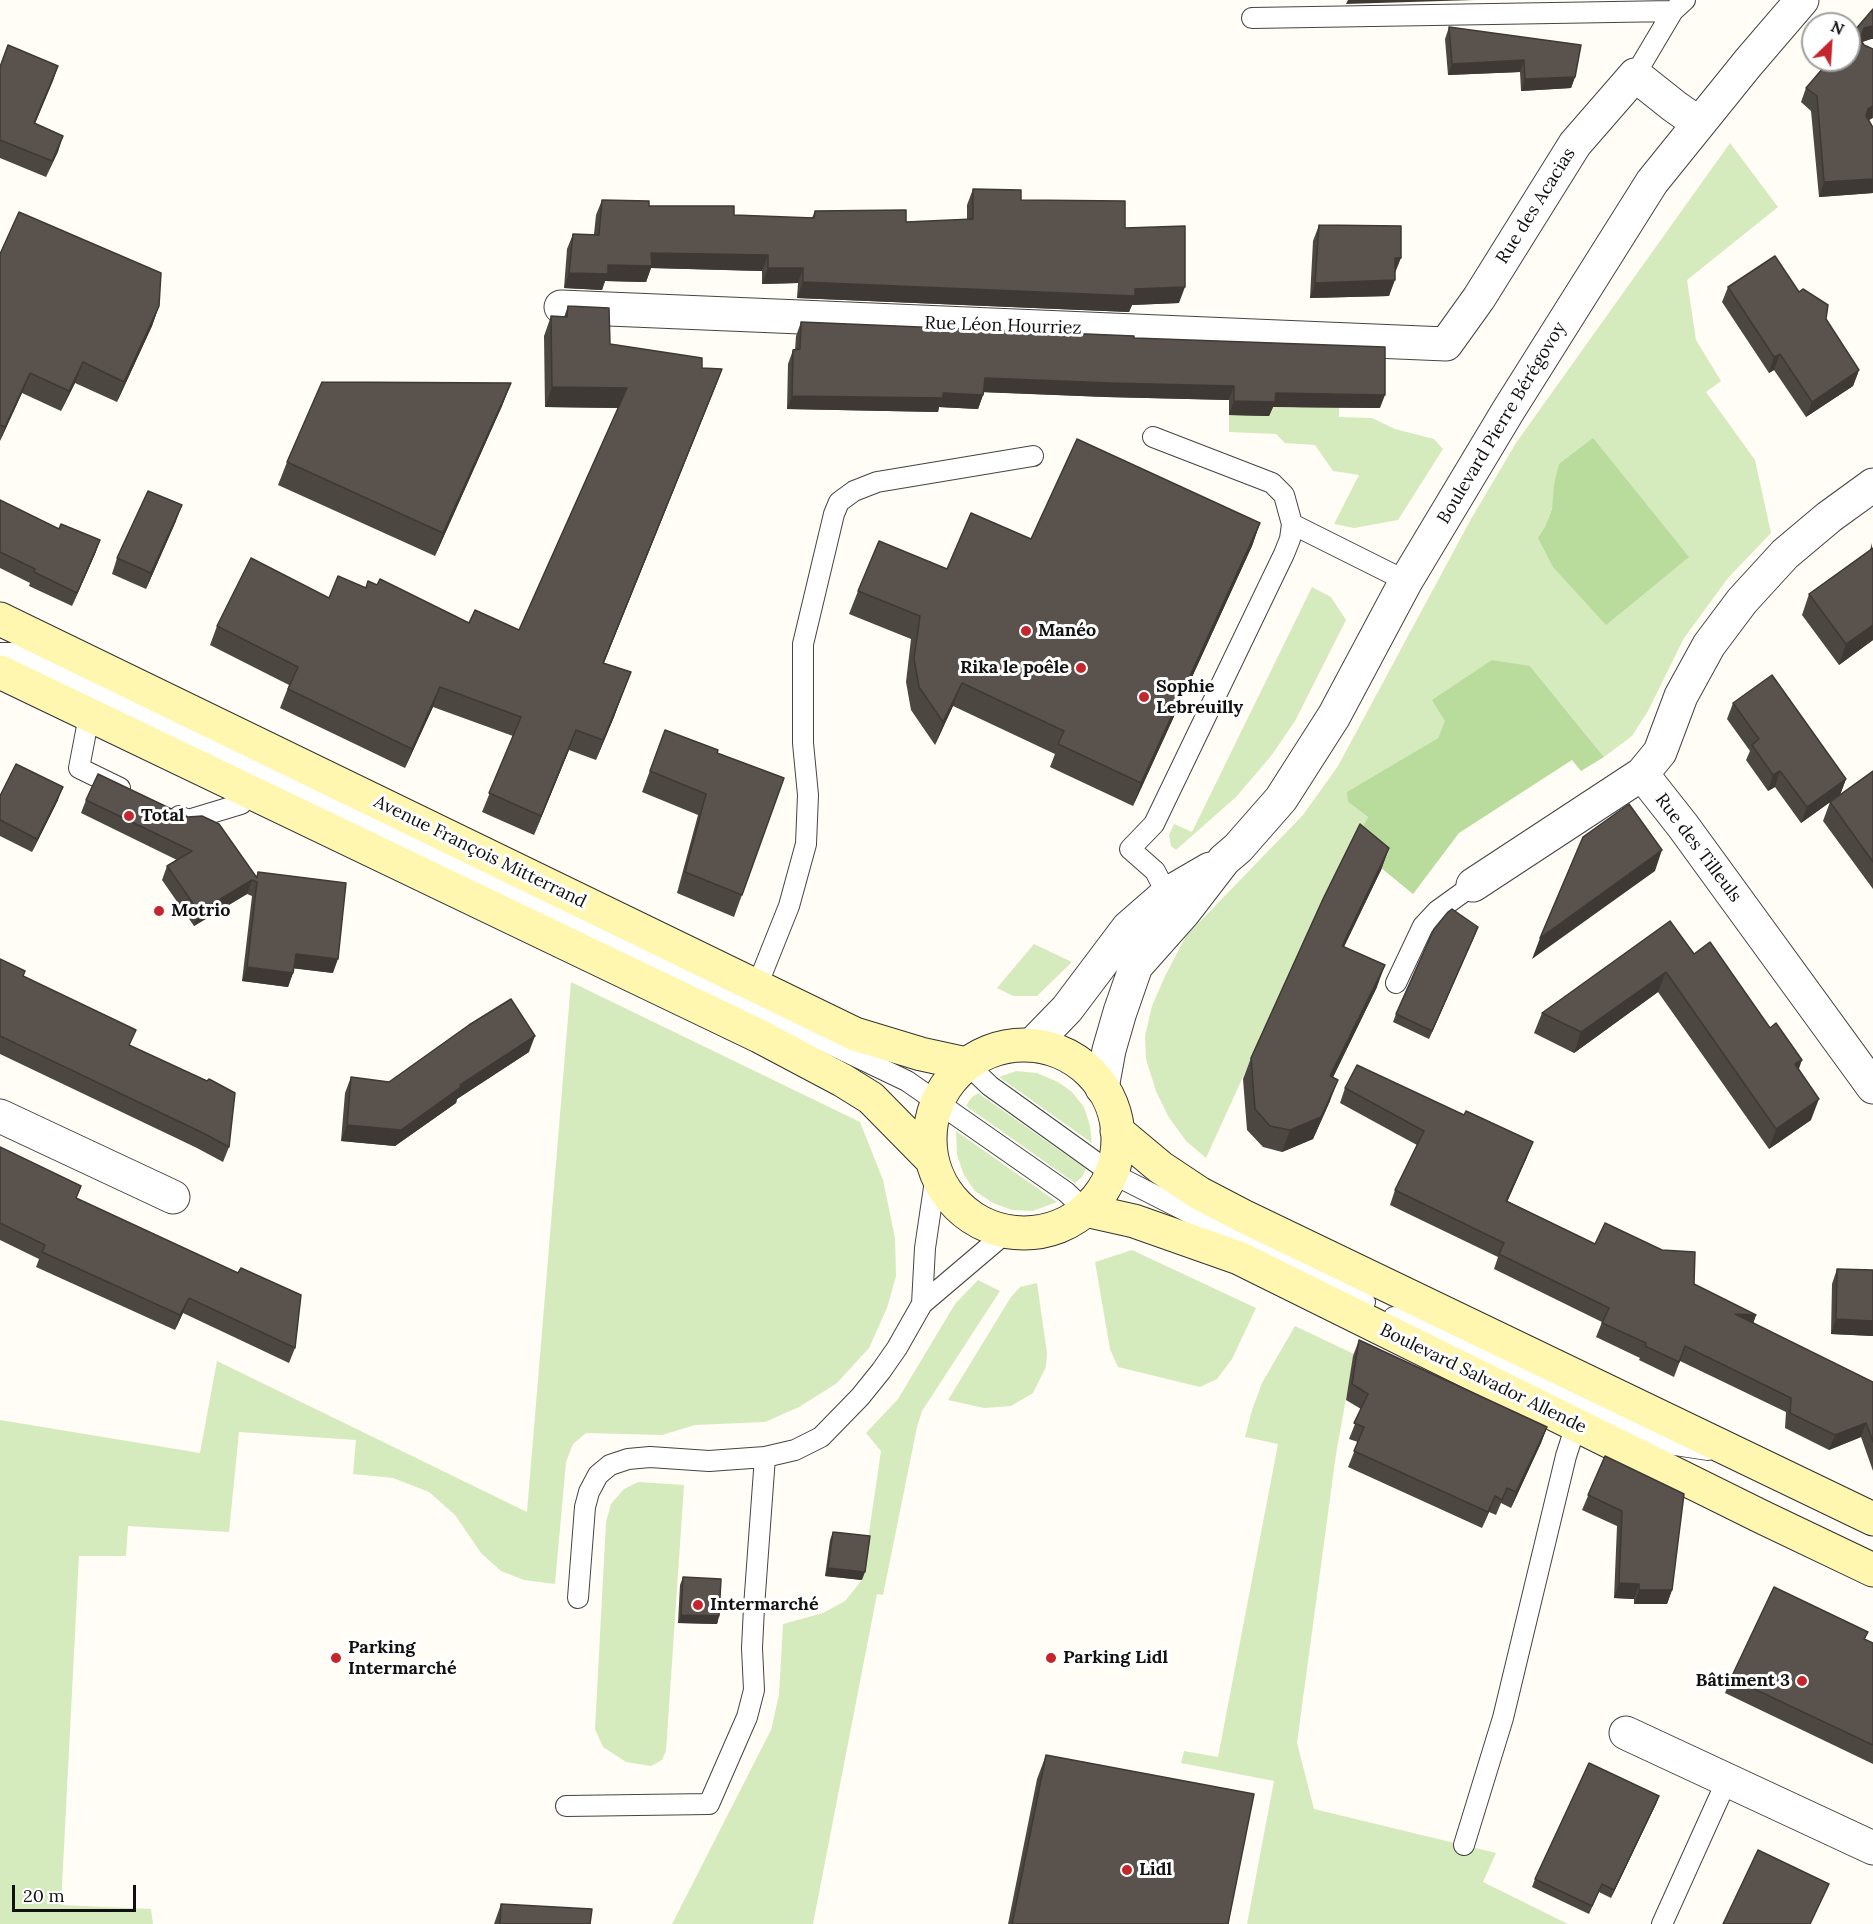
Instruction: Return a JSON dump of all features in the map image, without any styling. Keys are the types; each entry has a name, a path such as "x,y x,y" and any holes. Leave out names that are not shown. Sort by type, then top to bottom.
{"main road":[{"name":"Avenue François Mitterrand","path":"0,619 855,1034 921,1054 967,1064"},
{"path":"0,672 749,1032 842,1080 871,1098 934,1167 948,1195 965,1212 985,1224 1008,1231 1028,1233 1047,1230 1067,1222 1085,1210 1100,1193 1111,1173 1117,1152 1117,1131 1113,1108 1102,1088 1089,1072 1072,1058 1053,1049 1032,1045 1009,1046 987,1052 967,1064 951,1078 938,1100 932,1117 929,1139 934,1167"},
{"path":"1117,1131 1160,1167 1216,1202 1873,1519"},
{"name":"Boulevard Salvador Allende","path":"1085,1210 1134,1221 1239,1258 1873,1570"}],"street":[{"name":"Boulevard Pierre Bérégovoy","path":"1032,1045 1067,1009 1128,928 1167,894 1224,860 1238,848 1281,799 1334,716 1406,581 1508,411 1653,182 1698,123 1802,0"},
{"path":"1635,75 1698,123"},
{"name":"Rue des Acacias","path":"1446,344 1479,298 1575,144 1635,75"},
{"name":"Rue Léon Hourriez","path":"561,307 1446,344"},
{"path":"1473,885 1642,774 1660,752 1681,696 1709,645 1742,601 1785,554 1829,517 1873,485"},
{"name":"Rue des Tilleuls","path":"1642,774 1683,826 1873,1087"},
{"name":"Boulevard Pierre Bérégovoy","path":"1102,1088 1109,1050 1136,966 1184,912 1224,860"},
{"path":"0,1116 173,1197"},
{"path":"1626,1733 1873,1848"}],"lane":[{"name":"Rue des Acacias","path":"1252,18 1675,4"},
{"name":"Rue des Acacias","path":"1635,75 1675,4"},
{"path":"1153,437 1272,483 1284,495 1292,524 1290,539 1284,554 1154,824 1130,849 1155,871 1167,894"},
{"path":"757,986 789,906 806,844 808,795 803,743 803,644 834,514 839,502 854,491 877,482 1033,456"},
{"path":"1292,524 1406,581"},
{"path":"0,653 12,653 907,1081 938,1100 1066,1192 1085,1210"},
{"path":"89,716 79,768 138,797"},
{"path":"158,806 188,820 241,804 246,791"},
{"path":"1396,983 1423,926 1437,911 1473,885"},
{"path":"967,1064 990,1086 1111,1173 1400,1320 1583,1404 1656,1442 1740,1454"},
{"path":"922,1304 925,1248 934,1167"},
{"path":"578,1598 585,1507 589,1492 598,1475 610,1465 628,1459 650,1457 709,1461 765,1458 795,1450 821,1437 860,1397 881,1371 922,1304 1008,1231"},
{"path":"1464,1845 1503,1718 1563,1467 1576,1425"},
{"path":"566,1806 709,1804 747,1717 754,1690 752,1648 765,1458"},
{"path":"1662,1924 1727,1780"}],"green space":[{"path":"1730,143 1778,207 1687,280 1696,340 1721,381 1706,392 1755,460 1771,533 1728,578 1684,638 1648,711 1632,736 1604,757 1530,666 1445,722 1438,738 1348,792 1348,802 1368,817 1300,952 1206,1158 1186,1141 1168,1116 1156,1091 1146,1059 1145,1036 1152,1006 1186,936 1303,815 1338,766 1471,519 1516,443","holes":["1552,509 1553,567 1545,527"]},
{"path":"1339,403 1339,417 1372,418 1395,429 1434,439 1443,449 1398,520 1354,528 1334,524 1359,475 1333,471 1315,445 1285,443 1276,434 1229,432 1229,414 1269,416 1271,407 1293,408"},
{"path":"1593,438 1689,557 1606,625 1553,567 1538,538 1552,509 1559,464"},
{"path":"1312,587 1331,597 1346,620 1295,721 1271,756 1236,797 1176,850 1171,846 1169,835 1174,824 1192,832"},
{"path":"1492,660 1530,666 1604,757 1581,771 1572,760 1459,833 1413,894 1353,845 1368,817 1348,802 1347,792 1438,738 1445,721 1432,700"},
{"path":"1034,944 1072,962 1037,996 1013,996 997,988"},
{"path":"571,982 860,1122 883,1180 895,1238 896,1276 887,1308 869,1348 837,1383 799,1407 765,1422 695,1425 662,1435 586,1433 573,1444 566,1462 555,1584 524,1580 501,1571 481,1553 455,1515 429,1492 393,1478 353,1474 356,1440 239,1432 229,1532 128,1526 126,1556 79,1556 61,1905 151,1909 153,1924 0,1924 0,1420 200,1453 217,1361 527,1512"},
{"path":"1016,1071 1037,1073 1058,1082 1072,1092 1084,1107 1092,1143 999,1077"},
{"path":"978,1093 1086,1169 1082,1177 1075,1183 966,1106"},
{"path":"956,1131 1057,1202 1033,1211 1012,1210 993,1203 975,1191 964,1175 957,1155"},
{"path":"1132,1250 1256,1308 1232,1359 1217,1379 1200,1387 1118,1367 1110,1349 1095,1262"},
{"path":"978,1280 1000,1291 922,1411 917,1427 883,1595 877,1594 813,1924 672,1924 771,1730 779,1695 783,1624 823,1613 845,1601 862,1580 881,1451 866,1433 898,1399 955,1304"},
{"path":"1037,1283 1047,1353 1046,1367 1033,1393 1011,1406 984,1408 948,1400 1011,1297 1020,1287"},
{"path":"1295,1326 1354,1354 1336,1454 1297,1743 1314,1809 1496,1853 1483,1882 1568,1924 1247,1924 1274,1781 1181,1763 1184,1751 1218,1757 1278,1444 1245,1437 1262,1383"},
{"path":"638,1482 684,1485 666,1751 662,1760 651,1766 626,1762 603,1747 595,1729 606,1522 611,1504 624,1489"}],"building":[{"path":"1873,9 1873,26 1864,28 1861,36 1861,23"},
{"path":"1449,27 1581,45 1575,77 1525,79 1524,60 1452,64"},
{"path":"1861,40 1864,45 1873,49 1873,106 1868,109 1866,116 1873,127 1873,179 1824,182 1817,96 1806,88 1820,72 1861,72"},
{"path":"8,45 58,66 34,123 63,136 52,161 0,140 0,67"},
{"path":"973,189 1021,190 1021,200 1125,201 1125,228 1185,226 1185,287 1135,289 1135,296 803,282 803,268 768,268 768,255 651,253 652,266 608,265 608,274 569,273 573,234 599,235 602,200 649,201 649,206 734,206 734,215 814,218 815,211 906,210 906,222 973,219"},
{"path":"19,212 161,273 159,306 124,382 83,362 69,391 30,373 5,427 0,425 0,254"},
{"path":"1319,225 1401,226 1401,258 1395,258 1395,280 1315,283"},
{"path":"1775,256 1799,292 1803,289 1828,305 1826,319 1859,370 1812,402 1780,354 1774,357 1728,287"},
{"path":"568,306 609,308 610,344 702,358 702,368 722,369 603,663 631,672 621,697 603,740 576,730 541,816 489,793 521,717 440,687 412,749 288,689 298,667 217,626 251,558 329,598 338,576 366,588 368,581 377,585 380,579 469,623 475,610 519,630 627,388 552,387 551,316 567,317"},
{"path":"801,322 1385,347 1385,395 1276,393 1275,402 1234,401 1234,386 985,378 983,395 943,393 943,398 792,396 793,350 800,349"},
{"path":"322,382 511,383 443,533 287,462"},
{"path":"1077,439 1260,523 1141,783 1058,744 1064,731 962,683 943,722 919,687 914,659 920,616 858,591 879,541 947,569 971,513 1031,539"},
{"path":"148,491 182,505 151,573 117,558"},
{"path":"0,500 59,529 61,524 100,540 77,593 0,552"},
{"path":"1873,548 1873,625 1846,644 1809,594"},
{"path":"1772,675 1846,779 1807,807 1780,771 1773,775 1752,745 1759,739 1733,703"},
{"path":"665,730 718,750 717,753 784,778 742,895 685,872 706,794 650,771"},
{"path":"16,764 63,787 37,839 0,820 0,796"},
{"path":"1873,771 1873,862 1830,802"},
{"path":"98,774 188,817 202,816 219,824 257,878 258,872 346,883 338,959 296,954 293,973 247,967 257,882 252,880 199,912 167,866 192,851 86,800"},
{"path":"1629,804 1662,850 1540,938 1583,837"},
{"path":"1360,824 1389,848 1342,946 1385,965 1330,1076 1338,1080 1321,1117 1290,1130 1270,1126 1255,1109 1251,1058 1323,899"},
{"path":"1452,909 1478,927 1432,1031 1396,1014 1434,929"},
{"path":"1670,921 1694,954 1710,942 1770,1028 1776,1023 1802,1060 1795,1064 1819,1099 1776,1129 1666,972 1581,1032 1542,1013"},
{"path":"0,959 25,971 23,976 136,1030 129,1045 207,1081 209,1079 235,1093 229,1147 0,1036"},
{"path":"511,999 535,1036 460,1085 461,1087 401,1130 347,1125 351,1077 389,1082 469,1025"},
{"path":"1357,1065 1464,1115 1466,1111 1533,1142 1506,1201 1595,1244 1605,1223 1662,1250 1695,1252 1694,1284 1756,1315 1735,1314 1873,1382 1873,1442 1866,1423 1835,1435 1790,1413 1791,1398 1685,1346 1679,1362 1645,1346 1646,1343 1602,1323 1609,1308 1499,1254 1504,1243 1395,1190 1424,1131 1345,1088"},
{"path":"0,1147 81,1186 76,1198 238,1273 241,1268 301,1295 295,1348 189,1298 180,1315 42,1252 45,1245 0,1223"},
{"path":"1837,1269 1873,1270 1873,1321 1836,1319"},
{"path":"1359,1340 1547,1427 1516,1492 1507,1488 1502,1500 1495,1496 1488,1512 1354,1451 1364,1427 1354,1423 1368,1394 1352,1384"},
{"path":"1605,1456 1684,1494 1672,1590 1639,1590 1639,1584 1619,1583 1622,1511 1588,1495"},
{"path":"833,1532 870,1536 865,1572 828,1568"},
{"name":"Intermarché","path":"683,1577 721,1579 719,1616 681,1615"},
{"name":"Bâtiment 3","path":"1774,1587 1868,1632 1864,1639 1873,1643 1873,1745 1731,1678"},
{"name":"Lidl","path":"1046,1755 1254,1794 1228,1924 1012,1924"},
{"path":"1589,1763 1659,1796 1614,1890 1602,1884 1592,1906 1535,1879"},
{"path":"1758,1850 1829,1884 1810,1924 1723,1924"},
{"path":"501,1904 592,1909 590,1924 500,1924"}],"place":[{"name":"Manéo","path":"1026,631"},
{"name":"Rika le poêle","path":"1081,668"},
{"name":"Sophie Lebreuilly","path":"1144,697"},
{"name":"Total","path":"129,816"},
{"name":"Motrio","path":"159,911"},
{"name":"Intermarché","path":"698,1605"},
{"name":"Parking Intermarché","path":"336,1658"},
{"name":"Parking Lidl","path":"1051,1658"},
{"name":"Bâtiment 3","path":"1802,1681"},
{"name":"Lidl","path":"1127,1870"}]}
